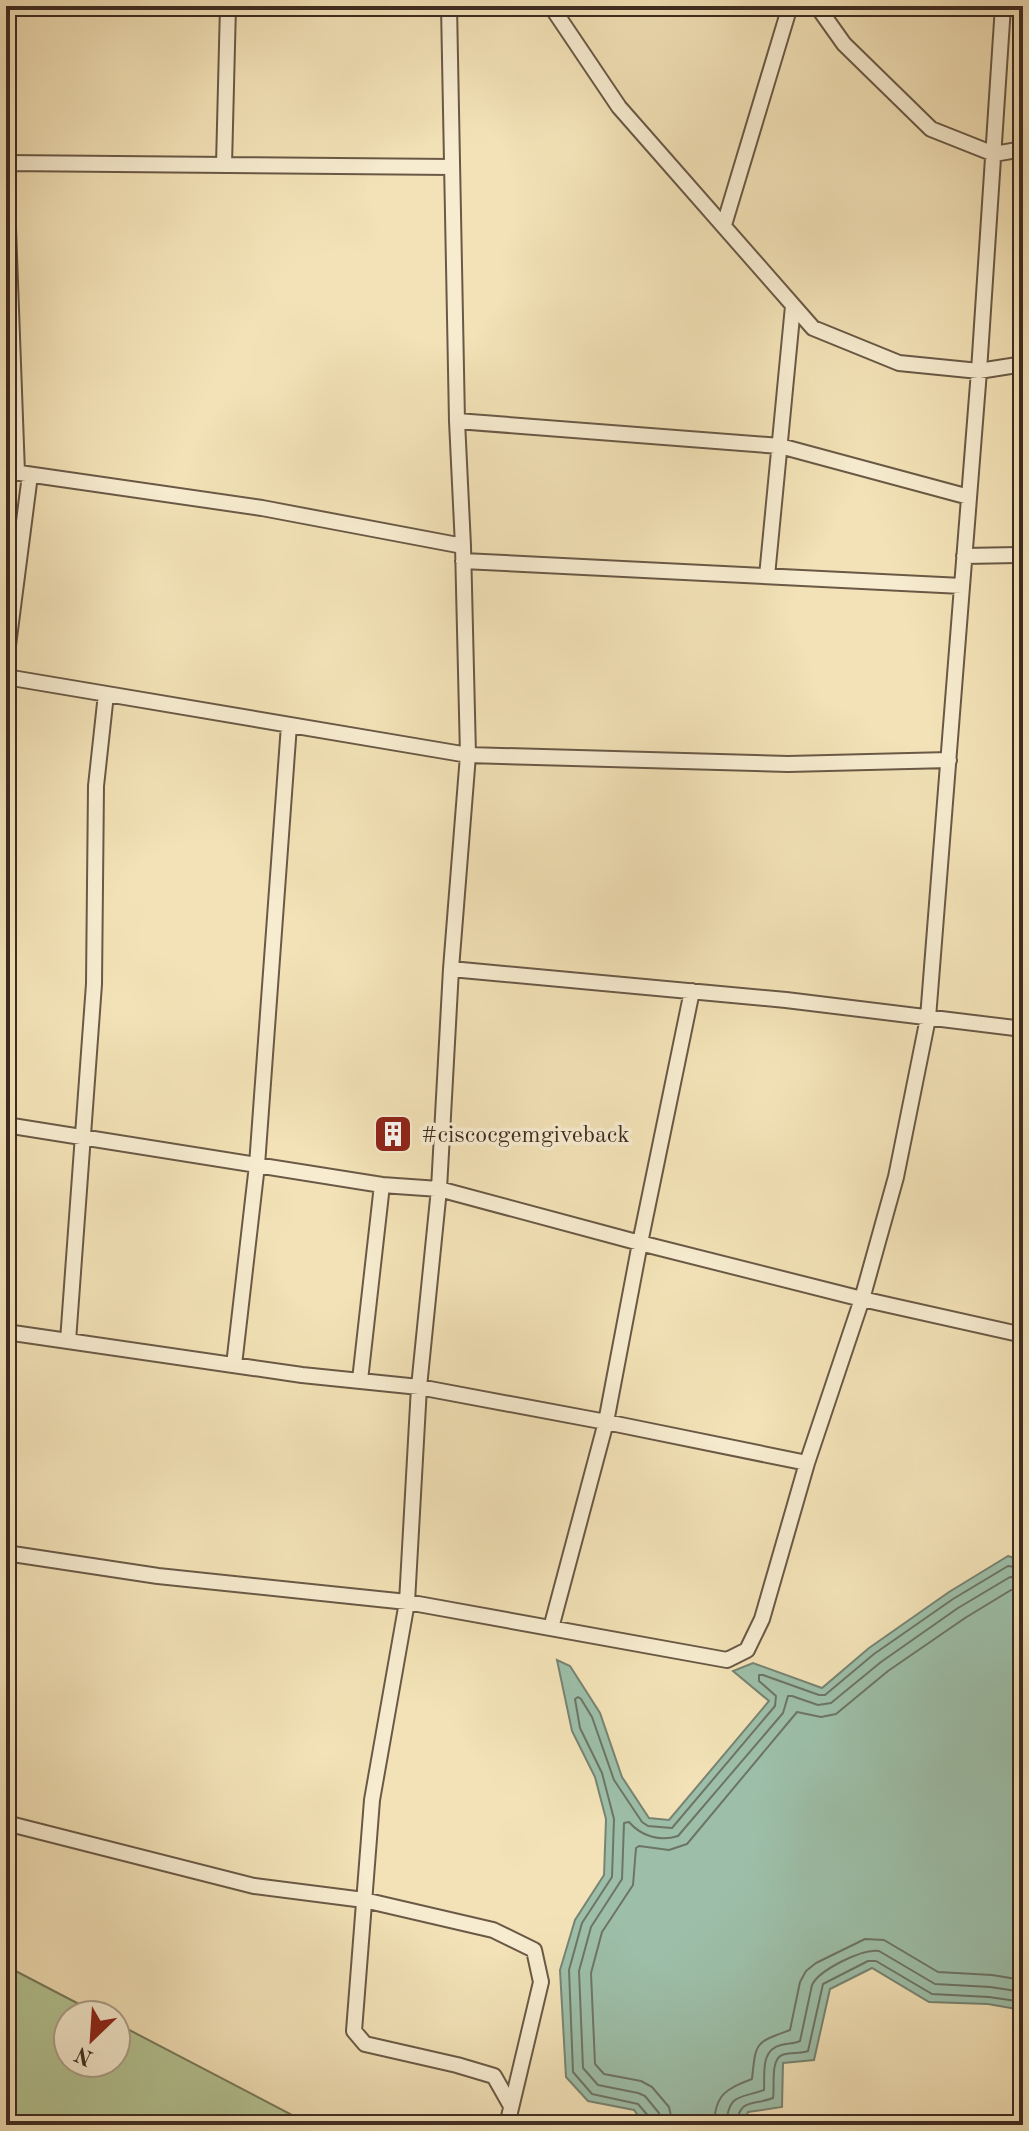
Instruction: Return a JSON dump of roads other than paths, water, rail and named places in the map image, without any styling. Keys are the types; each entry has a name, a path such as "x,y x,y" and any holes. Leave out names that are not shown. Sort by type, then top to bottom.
{"street":[{"path":"224,165 228,6"},
{"path":"449,6 457,421 468,755 451,969 439,1189 419,1387 407,1602 372,1800 354,2031 365,2044 494,2076 511,2106"},
{"path":"551,6 619,107 813,328 899,363 979,371 1023,364"},
{"path":"724,225 790,6"},
{"path":"817,6 844,44 931,129 994,154 1023,149"},
{"path":"6,1553 158,1576 407,1602 727,1660 747,1650 762,1619 807,1463 862,1299 901,1158 928,1018 979,371 1003,6"},
{"path":"6,163 452,167"},
{"path":"6,173 18,473 6,661"},
{"path":"767,576 793,306"},
{"path":"457,421 780,446 969,497"},
{"path":"18,473 262,508 463,553 767,576 962,586"},
{"path":"964,556 1023,555"},
{"path":"6,677 468,755 788,764 949,760"},
{"path":"68,1341 94,984 96,786 106,694"},
{"path":"234,1365 257,1165 289,725"},
{"path":"451,969 786,1000 1023,1029"},
{"path":"551,1628 606,1422 692,991"},
{"path":"6,1125 382,1185 439,1189 862,1299 1023,1335"},
{"path":"360,1380 382,1185"},
{"path":"6,1332 302,1375 419,1387 807,1463"},
{"path":"6,1823 254,1886 364,1900 493,1930 534,1950 541,1982 507,2125"}],"water":[{"path":"1008,1556 1023,1561 1023,2010 988,2004 929,2002 872,1968 830,1989 814,2060 783,2063 782,2107 748,2112 743,2125 645,2125 634,2110 588,2101 566,2077 560,1970 575,1920 604,1875 606,1819 595,1777 572,1731 557,1660 570,1666 600,1713 622,1777 649,1818 669,1820 769,1701 733,1671 753,1663 822,1688 869,1648 949,1592"}],"place":[{"name":"#ciscocgemgiveback","path":"393,1134"}]}
